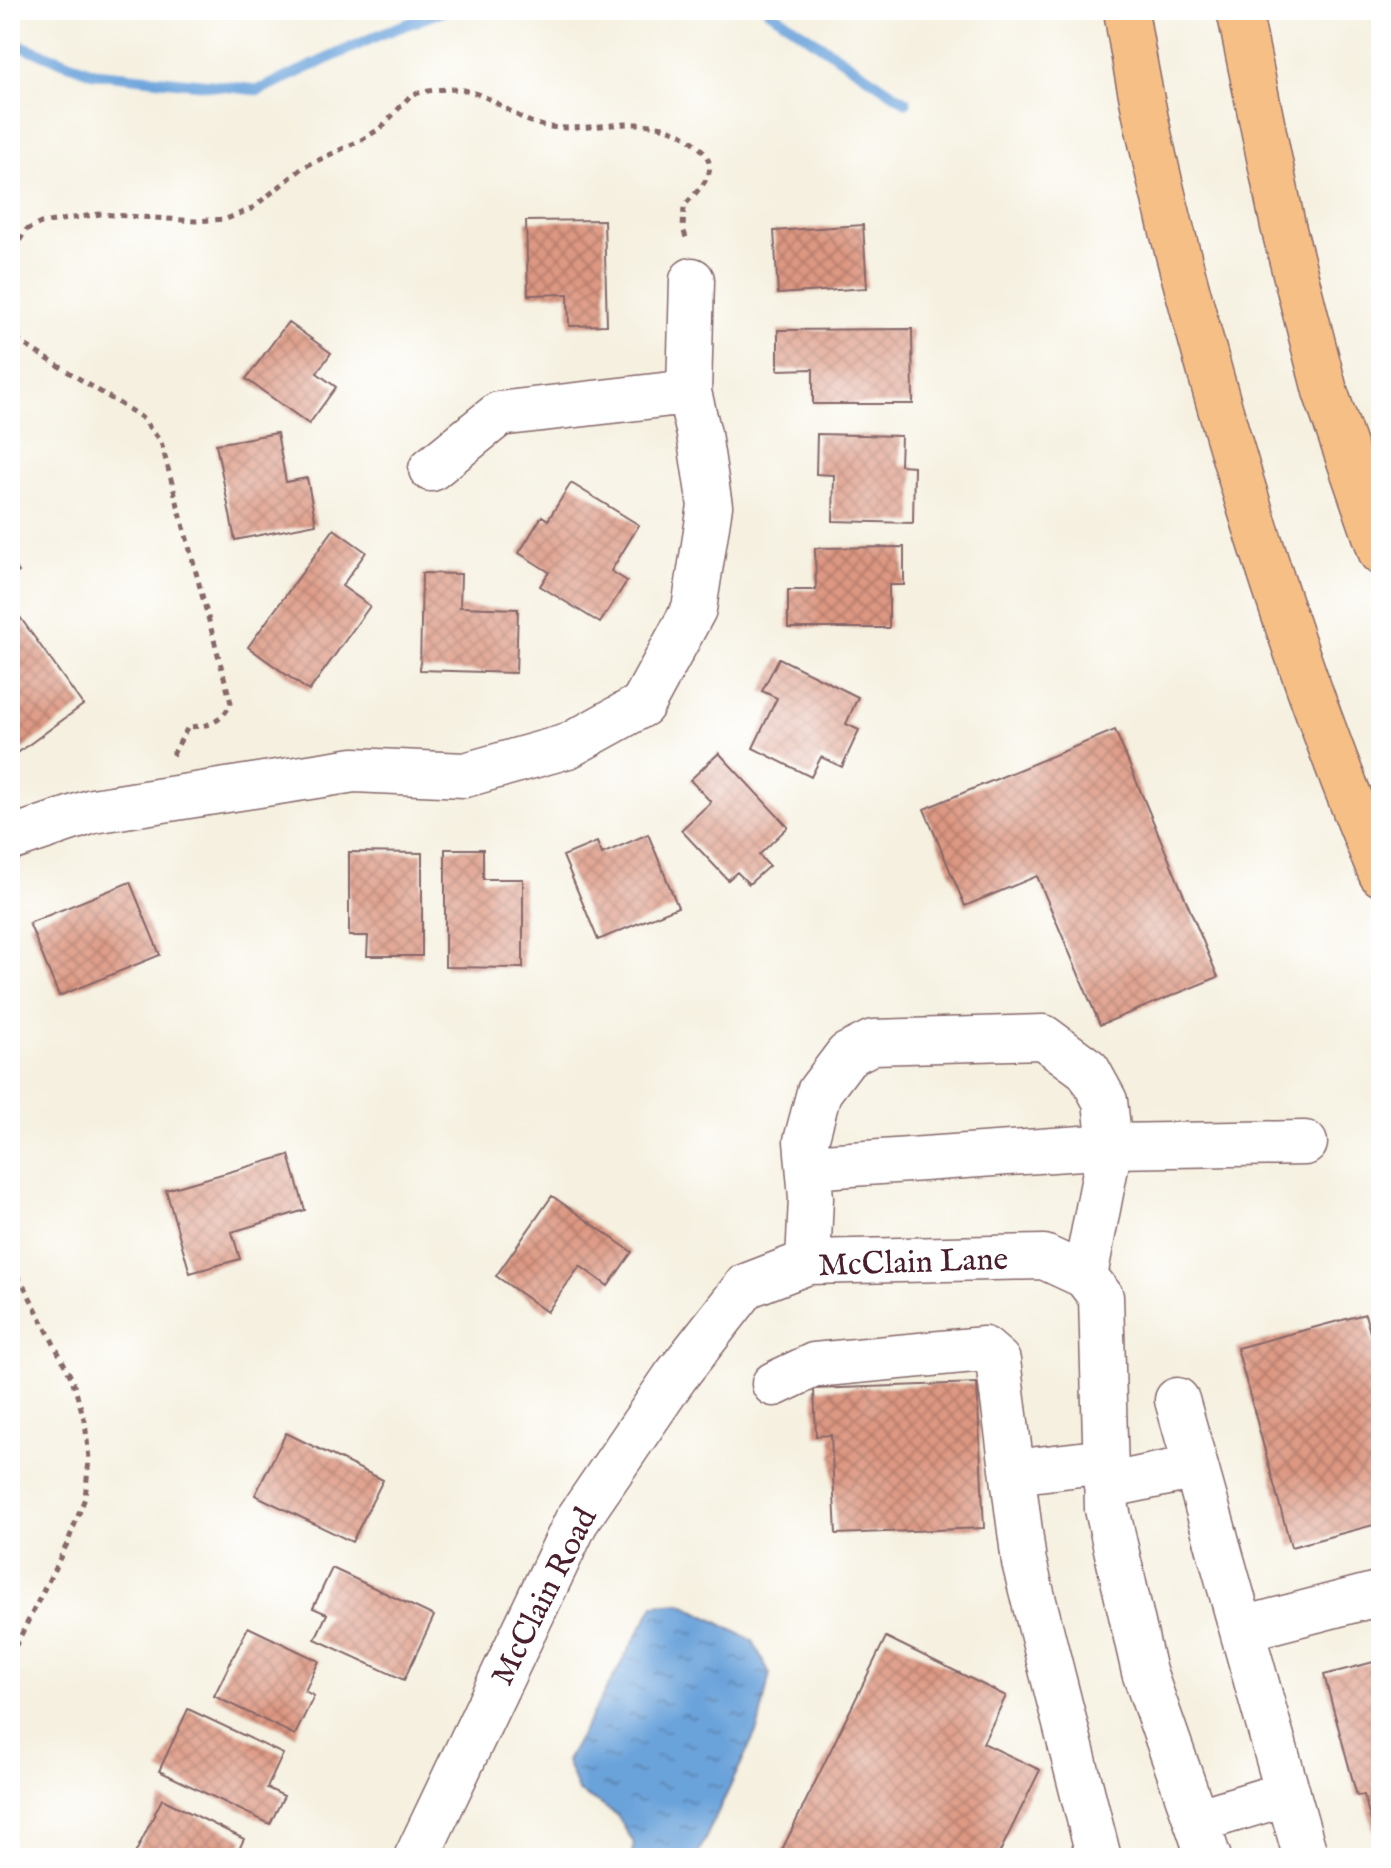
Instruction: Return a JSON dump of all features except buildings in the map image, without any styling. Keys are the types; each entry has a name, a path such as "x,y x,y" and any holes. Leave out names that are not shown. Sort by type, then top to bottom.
{"highway":[{"path":"1126,10 1166,214 1241,485 1292,644 1381,874"},
{"path":"1239,10 1283,226 1325,391 1381,553"}],"street":[{"path":"10,839 93,811 354,770 465,775 568,746 642,705 694,609 710,506 689,392 692,280"},
{"path":"431,469 499,414 689,392"},
{"path":"808,1262 811,1198 806,1141 819,1092 847,1055 873,1042 1043,1037 1088,1070 1105,1101 1110,1146 1093,1287 1107,1509 1144,1672 1202,1840 1288,1793"},
{"path":"809,1167 1110,1146 1305,1143"},
{"name":"McClain Lane","path":"697,1348 746,1286 808,1262 1044,1257 1093,1287"},
{"name":"McClain Road","path":"416,1858 576,1522 697,1348"},
{"path":"774,1384 814,1365 984,1349 998,1361 1024,1562 1099,1858"},
{"path":"1177,1400 1306,1858"},
{"path":"1013,1472 1106,1473 1196,1467"},
{"path":"1243,1629 1381,1593"}],"path":[{"path":"10,275 18,243 26,230 41,223 100,214 196,221 226,219 251,209 304,167 381,128 411,95 453,89 470,91 518,118 548,127 582,128 645,123 671,128 688,137 707,154 711,169 704,184 684,206 683,229 693,260 692,280"},
{"path":"10,330 12,337 141,417 161,442 231,703 224,717 210,726 188,727 167,769 158,801"},
{"path":"10,1266 24,1286 72,1379 85,1421 89,1459 85,1498 67,1544 10,1657"}],"water":[{"path":"681,1603 753,1641 770,1674 758,1728 696,1858 631,1858 634,1843 616,1814 578,1791 566,1761 654,1605"}],"waterway":[{"path":"10,42 94,73 259,90 381,34 445,10"},
{"path":"768,10 906,102"}]}
